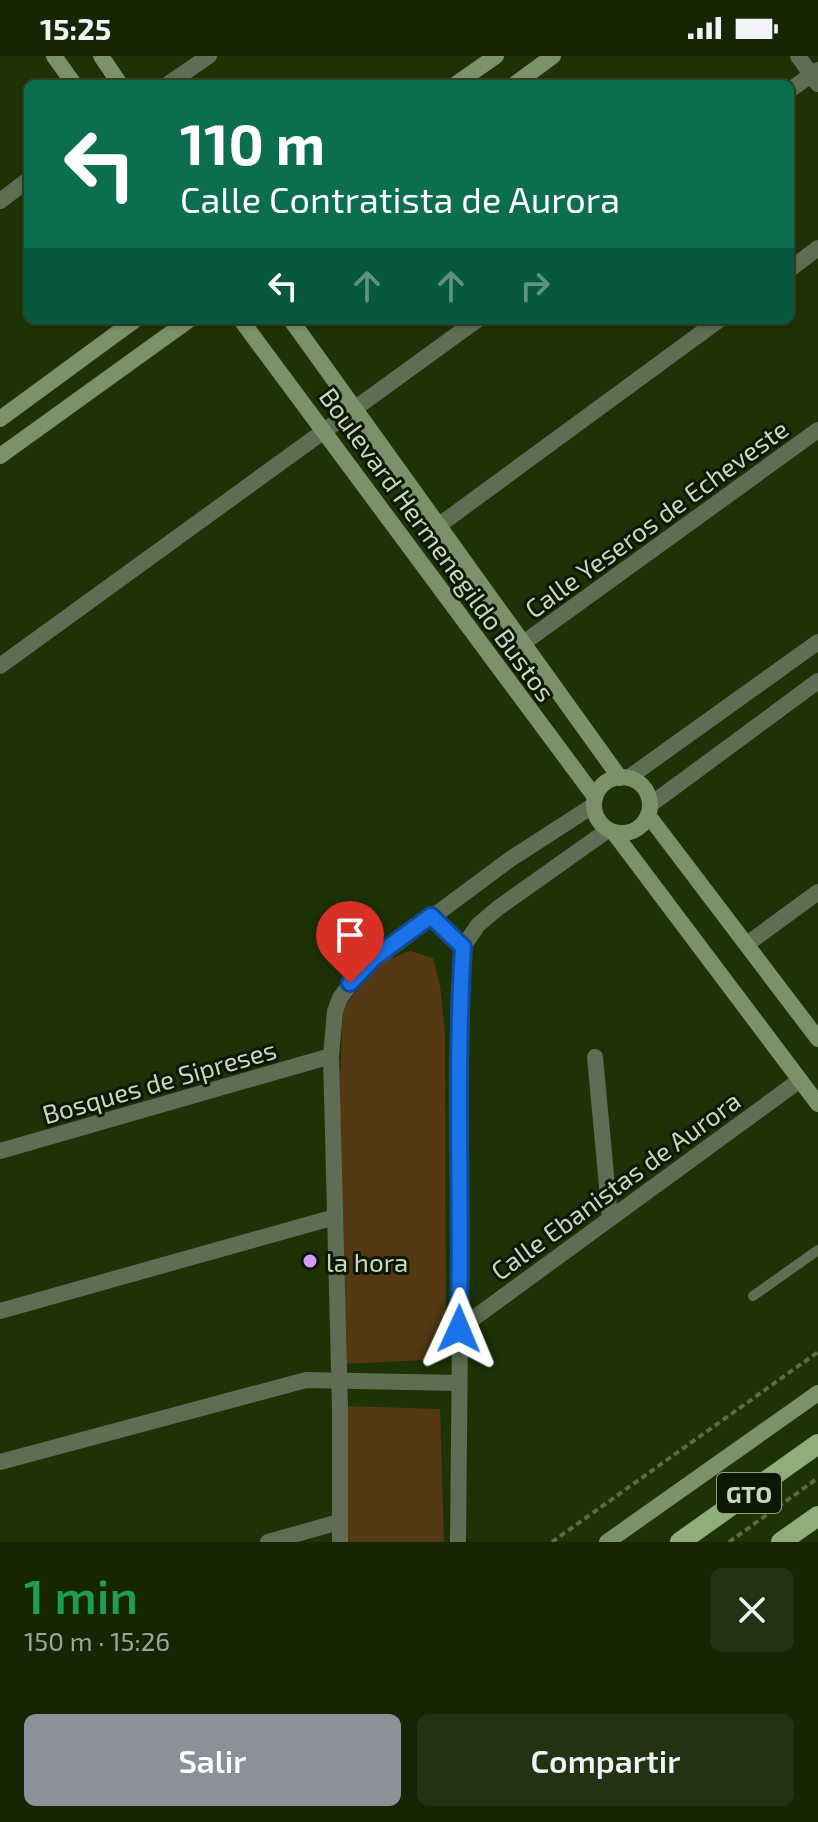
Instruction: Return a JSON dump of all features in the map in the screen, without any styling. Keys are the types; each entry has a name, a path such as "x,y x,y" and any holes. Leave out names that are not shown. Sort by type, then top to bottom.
{"main road":[{"name":"GTO","path":"680,1542 818,1444"},
{"name":"GTO","path":"781,1542 818,1516"}],"street":[{"path":"54,56 71,80"},
{"path":"101,56 117,80"},
{"path":"174,80 209,56"},
{"path":"462,80 496,56"},
{"path":"520,80 553,56"},
{"path":"794,88 816,76 798,56"},
{"path":"0,201 24,183"},
{"path":"794,266 818,248"},
{"path":"0,419 130,324"},
{"path":"0,456 183,324"},
{"name":"Boulevard Hermenegildo Bustos","path":"244,324 325,430 594,801"},
{"name":"Boulevard Hermenegildo Bustos","path":"294,324 522,644 624,778"},
{"path":"0,666 472,324"},
{"path":"438,526 714,324"},
{"name":"Calle Yeseros de Echeveste","path":"522,644 818,430"},
{"path":"340,1542 340,1381 331,1056 333,1023 340,998 375,957 594,801 605,784 624,778 818,642"},
{"path":"458,1542 461,1231 458,1045 463,947 478,925 498,908 611,832 635,830 649,810 818,681"},
{"path":"624,778 644,787 649,810 818,1039"},
{"path":"594,801 600,824 611,832 818,1104"},
{"path":"747,944 818,892"},
{"path":"431,916 463,947"},
{"name":"Bosques de Sipreses","path":"0,1151 331,1056"},
{"path":"595,1057 610,1218"},
{"name":"Calle Ebanistas de Aurora","path":"459,1329 800,1080"},
{"path":"0,1311 335,1217"},
{"path":"0,1462 306,1380 459,1383"},
{"path":"607,1542 818,1393"},
{"path":"268,1542 339,1522"}],"lane":[{"path":"753,1296 818,1250"}],"path":[{"path":"552,1542 818,1352"},
{"path":"729,1542 818,1478"}],"shaded area":[{"path":"410,951 433,958 440,986 445,1032 446,1359 342,1364 338,1122 343,1008 369,975 389,959"},
{"path":"344,1406 440,1409 444,1542 346,1542"}],"place":[{"name":"la hora","path":"310,1261"}],"route":[{"path":"350,983 375,957 431,916 463,947 458,1045 459,1329"}]}
